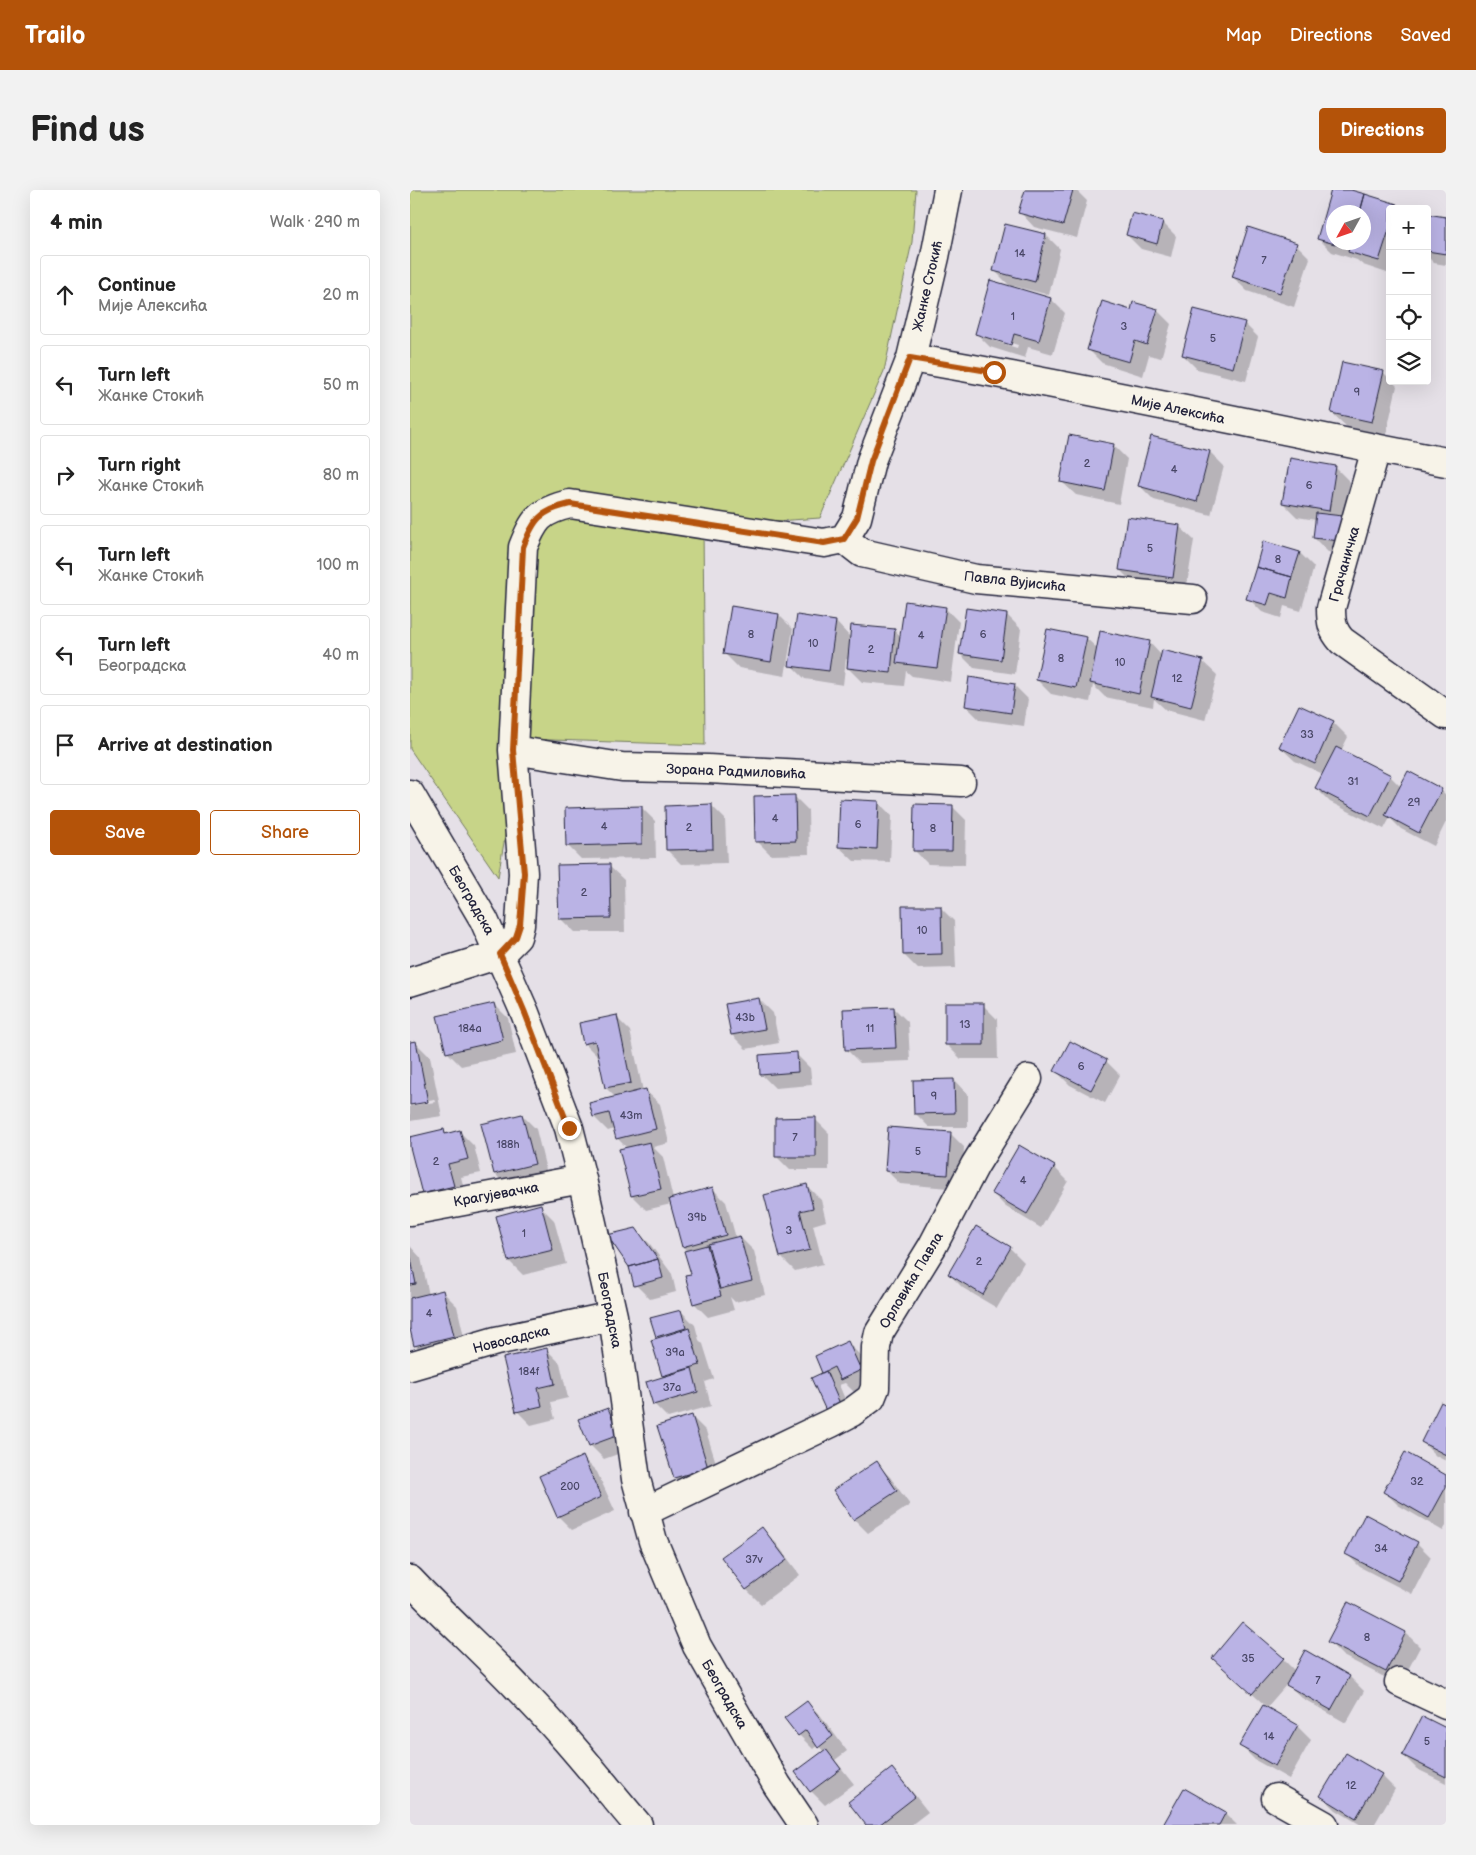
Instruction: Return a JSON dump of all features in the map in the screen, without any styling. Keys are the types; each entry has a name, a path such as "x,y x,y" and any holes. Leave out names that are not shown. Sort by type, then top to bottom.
{"street":[{"name":"Жанке Стокић","path":"844,539 857,518 871,461 910,358 935,257 948,190"},
{"name":"Мије Алексића","path":"910,358 994,372 1446,462"},
{"name":"Грачаничка","path":"1376,449 1331,608 1331,622 1334,631 1342,641 1446,715"},
{"path":"410,982 500,954 516,937 520,925 524,873 513,750 523,547 532,526 545,513 570,504 824,543 844,539"},
{"name":"Павла Вујисића","path":"844,539 862,553 976,579 1193,598"},
{"name":"Зорана Радмиловића","path":"513,750 622,767 708,769 961,782"},
{"name":"Београдска","path":"410,794 484,920 525,1013 569,1128 613,1316 636,1479 652,1540 697,1646 777,1785 804,1825"},
{"name":"Орловића Павла","path":"644,1512 831,1423 852,1412 871,1398 875,1388 876,1347 879,1334 932,1247 975,1165 1028,1080"},
{"name":"Крагујевачка","path":"410,1211 582,1179"},
{"name":"Новосадска","path":"410,1366 496,1341 613,1316"},
{"path":"410,1580 518,1688 579,1755 638,1825"},
{"path":"1399,1682 1446,1704"},
{"path":"1276,1798 1324,1825"}],"green space":[{"path":"410,190 916,190 912,242 884,371 820,518 703,526 705,745 522,739 498,877 410,749"}],"building":[{"path":"1025,190 1073,190 1063,225 1018,213"},
{"path":"1331,190 1351,190 1365,194 1362,205 1327,205"},
{"path":"1365,194 1397,204 1386,205 1386,239 1379,261 1348,252 1349,250 1371,250 1371,205 1362,205"},
{"path":"1326,208 1326,242 1317,239"},
{"path":"1132,213 1163,221 1157,244 1126,235"},
{"path":"1431,215 1446,217 1446,254 1431,252"},
{"path":"1005,224 1046,234 1035,282 993,271"},
{"path":"1248,227 1297,243 1280,293 1232,277"},
{"path":"990,280 1051,298 1039,341 1014,334 1011,345 975,334"},
{"path":"1102,301 1131,310 1133,302 1158,309 1147,345 1135,341 1129,362 1087,350"},
{"path":"1194,309 1245,322 1233,368 1182,355"},
{"path":"1342,362 1384,371 1372,422 1331,413"},
{"path":"1069,435 1114,444 1105,491 1060,482"},
{"path":"1151,436 1210,451 1197,502 1138,486"},
{"path":"1290,458 1336,466 1329,511 1282,503"},
{"path":"1316,513 1343,516 1340,541 1313,538"},
{"path":"1127,517 1180,525 1173,578 1119,570"},
{"path":"1263,541 1300,552 1292,577 1256,567"},
{"path":"1256,567 1292,577 1287,598 1271,593 1267,605 1246,599"},
{"path":"905,601 946,607 937,668 896,663"},
{"path":"731,606 779,614 771,662 723,654"},
{"path":"966,608 1007,614 1001,660 959,654"},
{"path":"797,615 836,621 829,671 789,666"},
{"path":"851,625 895,629 891,673 847,668"},
{"path":"1047,629 1087,637 1076,688 1036,680"},
{"path":"1100,631 1150,641 1139,694 1090,683"},
{"path":"1162,650 1203,660 1191,707 1151,697"},
{"path":"969,677 1015,684 1011,713 965,706"},
{"path":"1299,705 1334,721 1315,764 1279,747"},
{"path":"1336,747 1391,775 1370,816 1315,788"},
{"path":"1408,771 1442,789 1419,833 1385,815"},
{"path":"795,795 796,841 755,842 754,796"},
{"path":"840,799 879,801 877,849 838,847"},
{"path":"712,804 713,849 666,850 665,806"},
{"path":"914,804 953,805 952,851 913,851"},
{"path":"642,806 642,844 566,846 565,808"},
{"path":"610,864 611,918 559,919 557,865"},
{"path":"902,906 941,906 942,954 903,955"},
{"path":"759,998 765,1029 731,1035 725,1004"},
{"path":"494,1003 503,1040 446,1053 437,1016"},
{"path":"945,1003 984,1003 984,1045 945,1045"},
{"path":"894,1007 896,1048 845,1050 843,1009"},
{"path":"617,1015 631,1083 605,1088 595,1041 583,1044 579,1023"},
{"path":"416,1041 428,1102 410,1105 410,1042"},
{"path":"1070,1041 1107,1060 1091,1090 1054,1071"},
{"path":"797,1052 798,1072 760,1075 759,1055"},
{"path":"954,1079 955,1113 914,1114 913,1080"},
{"path":"646,1089 656,1129 616,1139 609,1113 593,1117 589,1103"},
{"path":"522,1114 535,1164 494,1174 481,1124"},
{"path":"816,1117 816,1157 775,1157 775,1118"},
{"path":"888,1127 951,1132 948,1175 885,1171"},
{"path":"444,1129 445,1134 460,1130 468,1159 448,1164 454,1186 422,1194 410,1147 410,1137"},
{"path":"650,1142 661,1189 631,1196 619,1149"},
{"path":"1019,1145 1055,1166 1027,1214 991,1193"},
{"path":"807,1184 813,1208 800,1211 810,1250 780,1257 764,1195"},
{"path":"713,1187 726,1235 682,1247 669,1199"},
{"path":"541,1204 553,1250 508,1261 496,1216"},
{"path":"976,1226 1011,1247 983,1295 948,1274"},
{"path":"636,1228 658,1259 629,1267 607,1235"},
{"path":"740,1236 752,1281 720,1289 708,1244"},
{"path":"707,1245 721,1296 693,1304 685,1275 691,1274 684,1251"},
{"path":"410,1254 416,1284 410,1285"},
{"path":"658,1259 663,1278 634,1286 629,1267"},
{"path":"443,1290 454,1336 414,1346 410,1329 410,1298"},
{"path":"681,1310 686,1328 656,1337 650,1318"},
{"path":"689,1328 700,1365 662,1376 651,1340"},
{"path":"848,1341 861,1370 840,1380 834,1367 822,1373 815,1356"},
{"path":"547,1348 555,1384 538,1388 542,1406 516,1412 503,1358"},
{"path":"692,1368 698,1392 653,1405 646,1382"},
{"path":"826,1371 841,1406 827,1413 811,1378"},
{"path":"1441,1402 1446,1405 1446,1455 1421,1442"},
{"path":"608,1408 619,1435 589,1446 578,1419"},
{"path":"692,1415 708,1468 674,1478 657,1426"},
{"path":"1405,1452 1446,1475 1446,1487 1429,1518 1383,1492"},
{"path":"583,1456 601,1497 557,1517 539,1476"},
{"path":"877,1461 897,1491 853,1520 833,1490"},
{"path":"1365,1514 1418,1542 1398,1581 1345,1554"},
{"path":"762,1527 787,1560 746,1590 721,1557"},
{"path":"1348,1602 1406,1632 1386,1672 1327,1642"},
{"path":"1242,1622 1284,1658 1252,1694 1212,1658"},
{"path":"1305,1650 1350,1676 1331,1710 1286,1685"},
{"path":"807,1701 833,1736 818,1748 806,1730 798,1736 784,1718"},
{"path":"1263,1705 1298,1725 1275,1766 1239,1746"},
{"path":"1422,1716 1446,1728 1446,1777 1402,1755"},
{"path":"826,1749 841,1769 810,1792 795,1772"},
{"path":"1346,1753 1382,1774 1356,1818 1320,1796"},
{"path":"892,1768 915,1797 879,1825 866,1825 848,1802"},
{"path":"1184,1788 1226,1812 1219,1825 1163,1825"}],"route":[{"path":"569,1128 500,954 516,937 520,925 524,873 513,750 523,547 532,526 545,513 570,504 703,526 824,543 844,539 857,518 871,461 910,358 994,372"}]}
